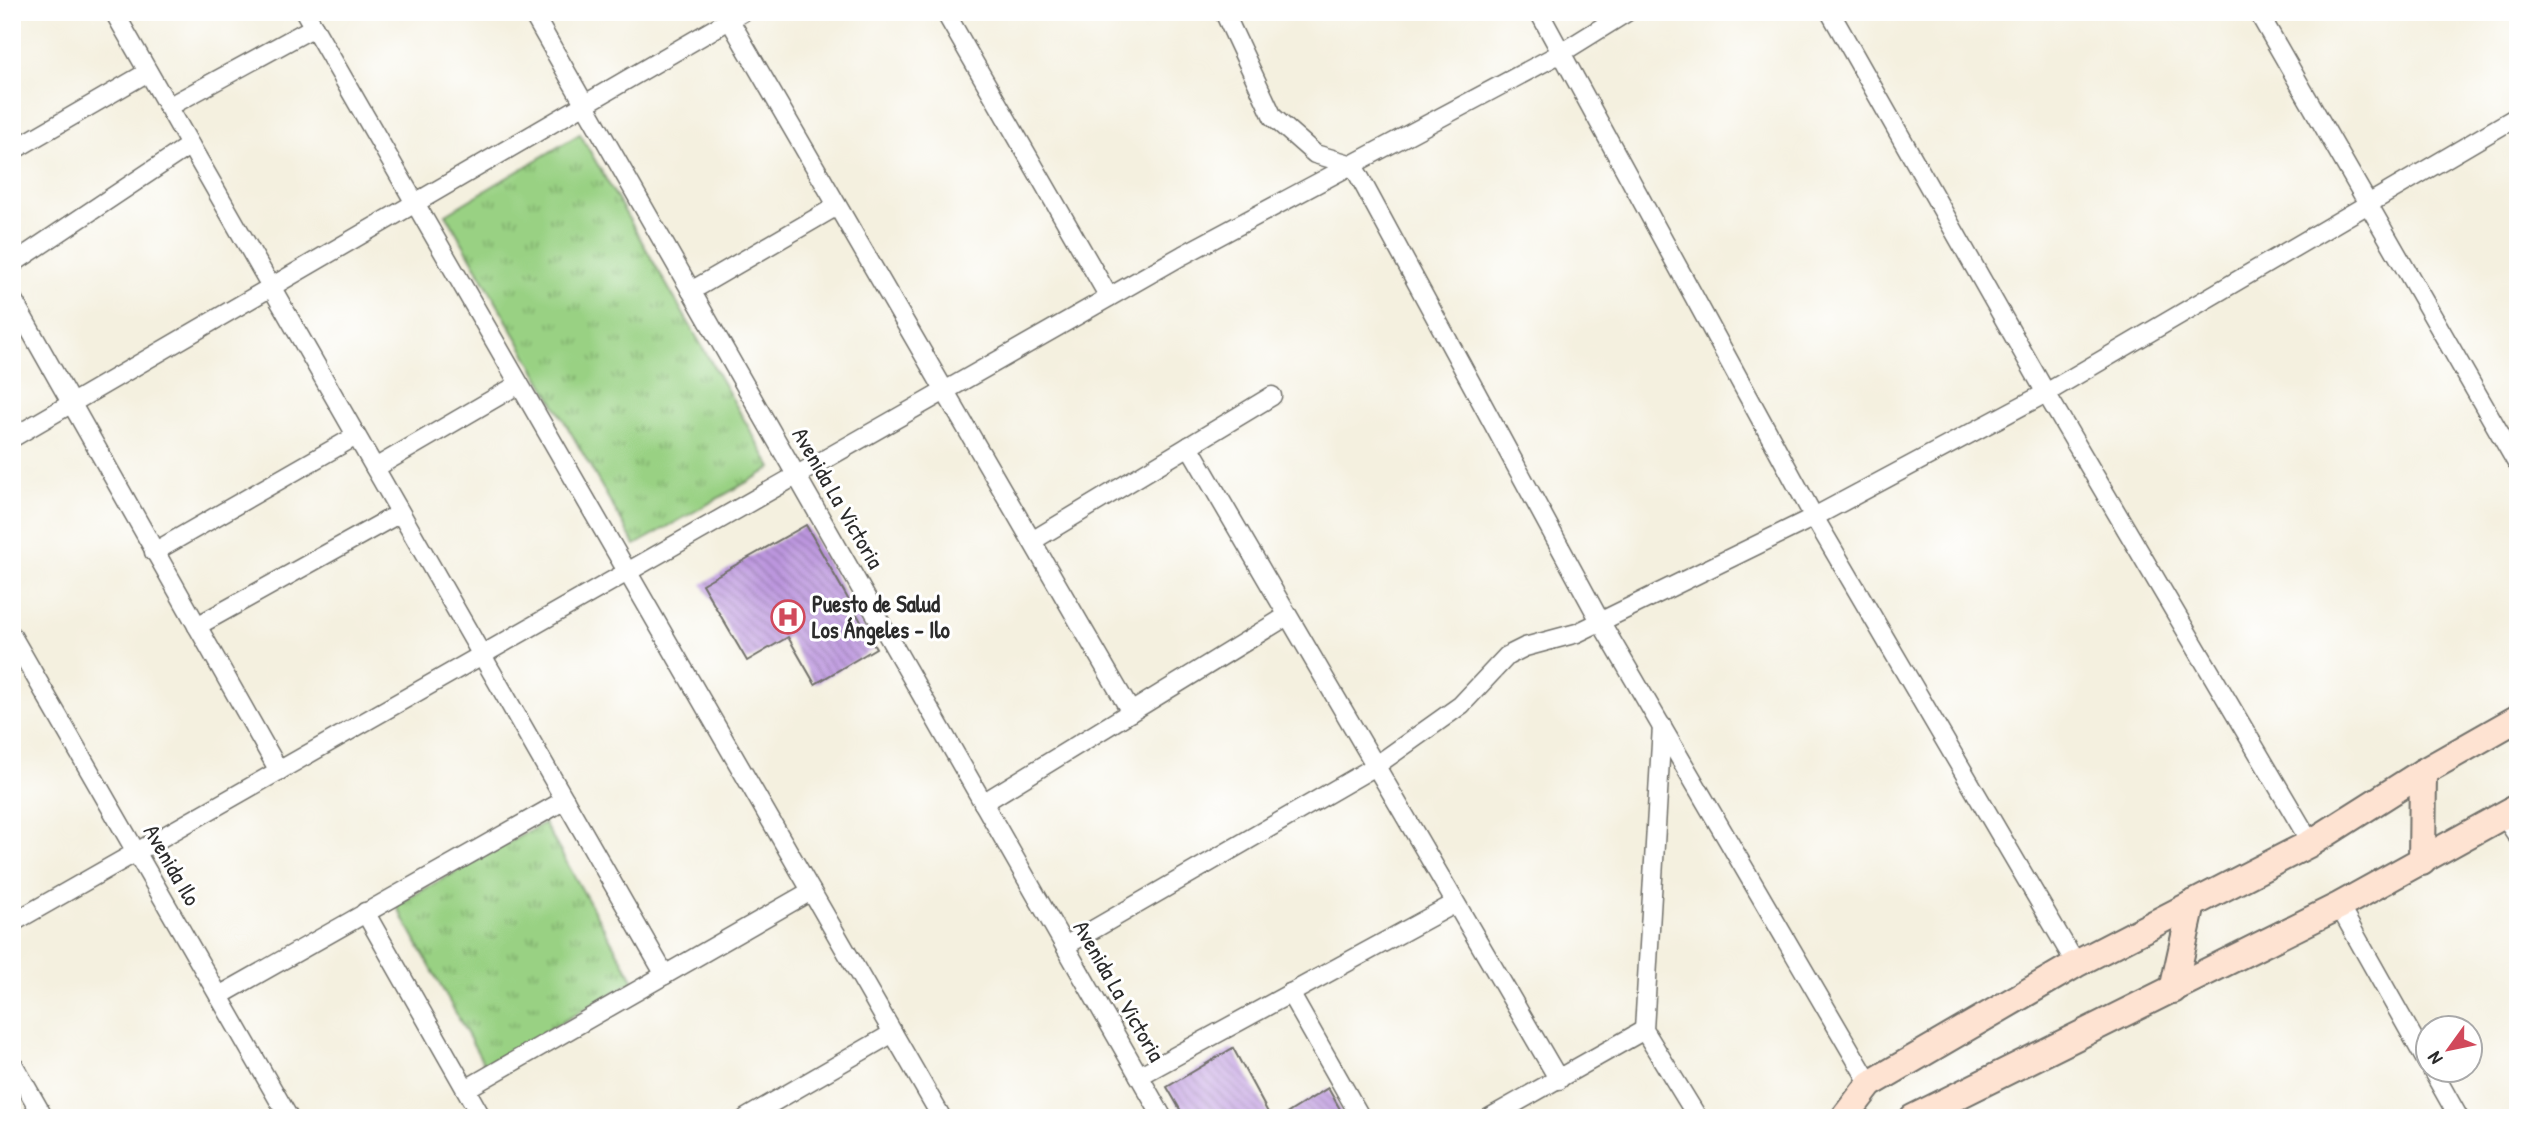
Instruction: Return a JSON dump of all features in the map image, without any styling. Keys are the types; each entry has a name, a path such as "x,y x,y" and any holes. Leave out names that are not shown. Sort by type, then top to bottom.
{"street":[{"path":"114,12 665,975"},
{"name":"Avenida La Victoria","path":"532,12 1163,1118"},
{"path":"945,12 1109,297"},
{"path":"1224,12 1273,117 1315,154 1353,165 1600,621 1870,1084"},
{"path":"1539,12 1814,517 2076,964"},
{"path":"12,923 1109,297 1561,53 1627,12"},
{"path":"1830,12 2046,393 2311,843"},
{"path":"2258,12 2518,465"},
{"path":"12,438 585,104 732,15 837,206 1131,712"},
{"path":"168,107 310,20 942,1118"},
{"path":"12,151 148,72"},
{"path":"1065,946 1374,766 1461,705 1507,656 1525,647 1577,633 1814,517 2046,393 2518,116"},
{"path":"12,264 190,145"},
{"path":"691,291 837,206"},
{"path":"12,298 279,771"},
{"path":"375,468 519,384"},
{"path":"1032,541 1272,396"},
{"path":"155,552 356,436"},
{"path":"1189,446 1559,1080"},
{"path":"197,626 401,513"},
{"path":"983,803 1287,616"},
{"name":"Avenida Ilo","path":"12,636 289,1118"},
{"path":"1844,1118 1870,1084 2076,964 2311,843 2423,772 2518,718"},
{"path":"1662,726 1644,1030 1698,1118"},
{"path":"2422,862 2423,772"},
{"path":"219,996 565,800"},
{"path":"1913,1118 2339,906 2511,811 2518,837"},
{"path":"466,1089 811,891"},
{"path":"1139,1076 1454,904"},
{"path":"2173,990 2192,904"},
{"path":"2339,906 2414,1039"},
{"path":"365,912 482,1118"},
{"path":"1290,993 1361,1118"},
{"path":"1489,1118 1644,1030"},
{"path":"746,1118 893,1033"},
{"path":"12,1062 44,1118"},
{"path":"2440,1084 2459,1118"}],"green space":[{"path":"580,134 772,468 635,545 446,214"},
{"path":"544,823 634,981 485,1066 396,905"}],"building":[{"path":"806,525 876,648 815,684 788,637 747,661 702,584"},
{"path":"1233,1048 1271,1118 1185,1118 1167,1087"},
{"path":"1328,1088 1345,1118 1280,1118"}],"place":[{"name":"Puesto de Salud Los Ángeles - Ilo","path":"788,617"}]}
